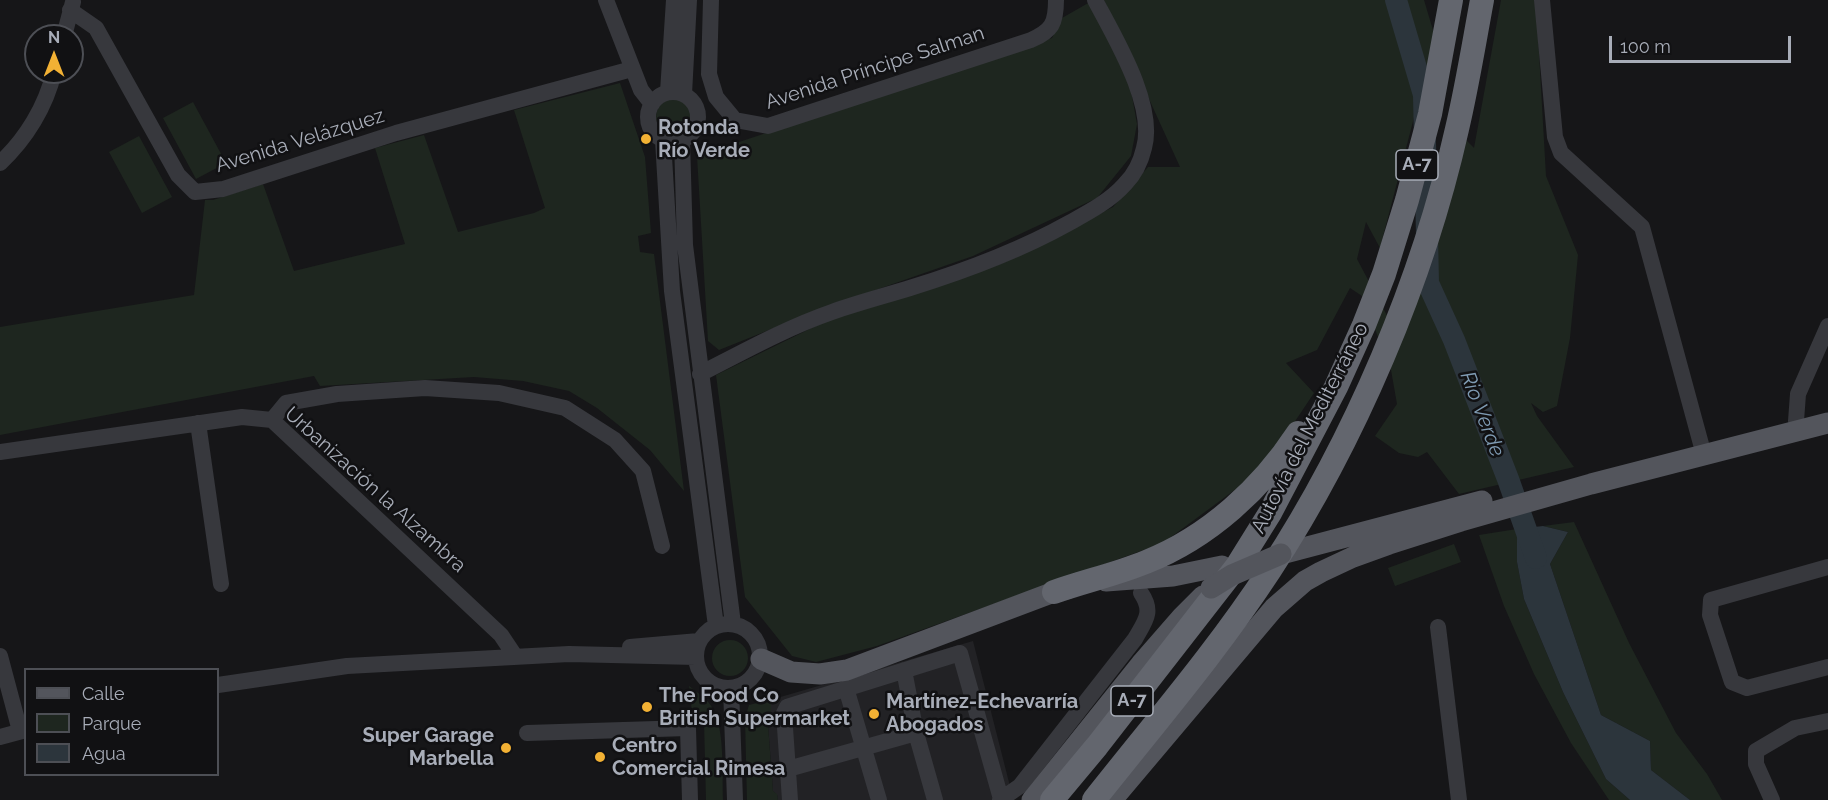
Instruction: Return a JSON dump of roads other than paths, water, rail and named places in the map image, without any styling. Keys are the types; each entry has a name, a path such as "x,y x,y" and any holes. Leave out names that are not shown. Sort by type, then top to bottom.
{"highway":[{"name":"Autovía del Mediterráneo","path":"1052,800 1104,737 1211,595 1237,566 1270,513 1336,387 1364,325 1393,246 1419,158 1438,76 1451,0"},
{"name":"Autovía del Mediterráneo","path":"1107,792 1236,620 1270,569 1329,468 1379,365 1408,294 1437,206 1457,129 1482,0"},
{"path":"1054,592 1149,561 1190,540 1229,511 1267,474 1288,448 1315,407 1336,387"},
{"path":"1107,792 1145,759"}],"main road":[{"path":"1589,479 1701,444 1828,412"},
{"path":"761,659 791,672 820,674 847,670 1054,592 1091,583 1173,576 1263,555 1291,552 1459,514 1589,479 1828,423"},
{"path":"1145,759 1257,626 1305,581 1353,557 1459,514"},
{"path":"1032,800 1141,664 1182,617 1211,595 1232,575 1291,552"}],"street":[{"path":"606,0 641,90 652,104"},
{"path":"674,0 676,93"},
{"path":"676,93 689,0"},
{"name":"Avenida Príncipe Salman","path":"711,0 709,74 716,97 735,120 768,126 1031,40 1044,34 1054,22 1056,0"},
{"path":"700,374 801,324 831,312 947,276 1018,248 1083,215 1107,200 1127,183 1145,146 1142,102 1132,74 1095,0"},
{"path":"1542,0 1555,136 1562,153 1642,227 1701,444"},
{"path":"67,24 73,5"},
{"name":"Avenida Velázquez","path":"73,5 96,28 178,175 195,192 223,189 396,133 632,69"},
{"path":"0,163 39,112 50,84"},
{"path":"676,93 691,99 696,106 698,122 695,130 682,140 669,142 656,135 648,120 652,104 662,94 676,93"},
{"path":"663,140 672,291 724,625"},
{"path":"682,140 685,245 724,625"},
{"path":"1796,421 1798,394 1828,326"},
{"path":"272,420 286,403 337,394 424,388 499,393 565,408 615,440 644,471 662,546"},
{"name":"Urbanización la Alzambra","path":"0,452 242,417 272,420 501,635 515,656"},
{"path":"198,423 221,584"},
{"path":"1828,567 1711,600 1710,615 1732,682 1747,688 1828,667"},
{"path":"790,800 784,713 787,707 960,653 1000,800 1020,786 1135,639 1147,617 1148,604 1141,593"},
{"path":"724,625 744,627 760,647 761,659 754,676 748,682 731,688 721,688 711,684 698,668 697,649 709,630 724,625"},
{"path":"1438,627 1459,800"},
{"path":"219,685 347,666 569,654 668,643 697,649"},
{"path":"0,656 23,730 0,737"},
{"path":"904,670 916,732 935,800"},
{"path":"731,688 735,800"},
{"path":"846,688 879,800"},
{"path":"1772,800 1756,764 1756,751 1795,728 1828,721"},
{"path":"527,733 688,728 690,800"},
{"path":"788,769 916,732"}],"water":[{"path":"1543,526 1568,532 1550,564 1601,715 1650,741 1651,770 1690,800 1630,800 1606,779 1563,692 1524,599 1517,562 1517,529"}],"waterway":[{"name":"Rio Verde","path":"1396,0 1424,95 1428,283 1454,340 1536,558"}],"place":[{"name":"Rotonda Río Verde","path":"646,139"},
{"name":"The Food Co British Supermarket","path":"647,707"},
{"name":"Martínez-Echevarría Abogados","path":"874,714"},
{"name":"Super Garage Marbella","path":"506,748"},
{"name":"Centro Comercial Rimesa","path":"600,757"}]}
